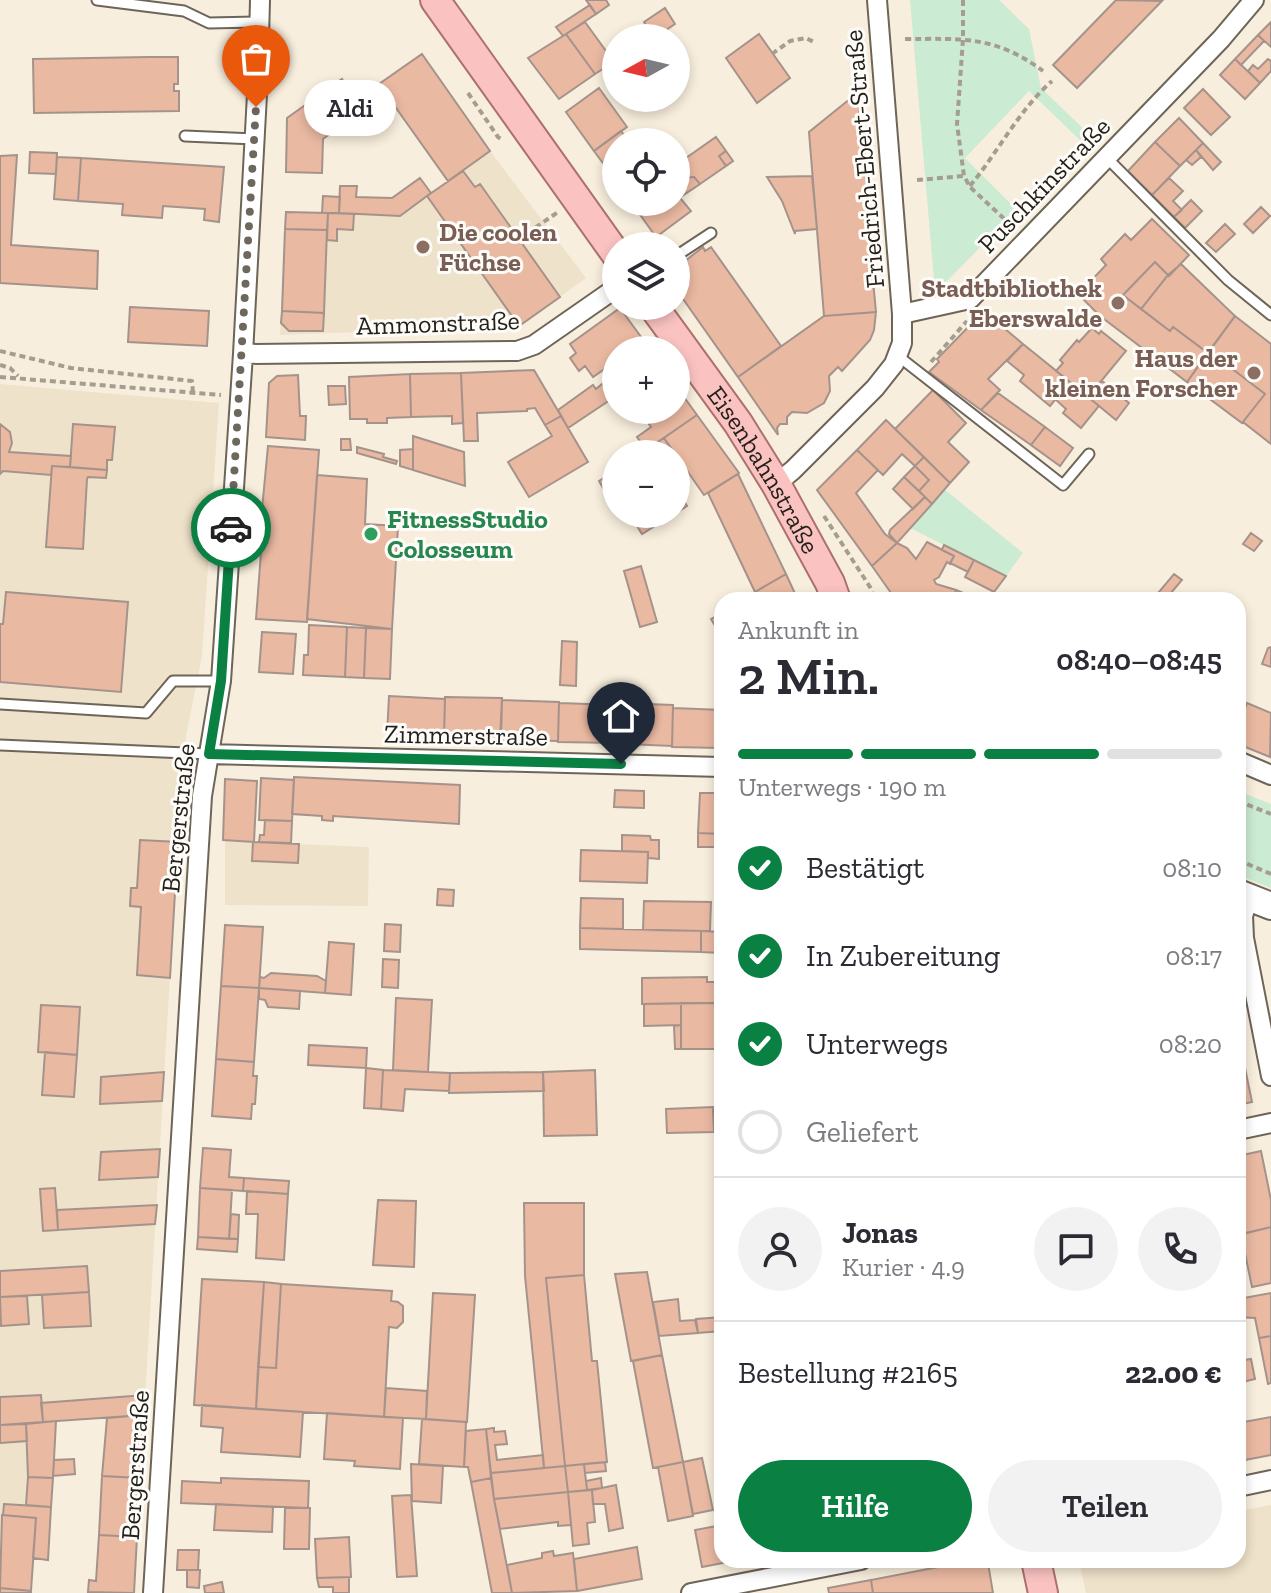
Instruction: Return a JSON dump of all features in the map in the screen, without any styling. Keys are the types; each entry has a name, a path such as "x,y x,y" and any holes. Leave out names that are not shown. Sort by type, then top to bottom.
{"main road":[{"path":"435,0 602,234"},
{"name":"Eisenbahnstraße","path":"663,320 732,415 776,484 833,592"},
{"path":"1038,1568 1043,1593"}],"street":[{"name":"Bergerstraße","path":"153,1593 202,796 221,681 243,354 260,0"},
{"name":"Friedrich-Ebert-Straße","path":"877,0 902,314"},
{"name":"Puschkinstraße","path":"970,299 1221,39 1254,0"},
{"name":"Ammonstraße","path":"243,354 517,351 534,345 602,298"},
{"path":"776,484 875,388 898,356 902,343 902,314 970,299"},
{"name":"Zimmerstraße","path":"209,754 714,767"},
{"path":"1246,764 1271,775"},
{"path":"1246,948 1271,1076"},
{"path":"1246,1128 1271,1123"},
{"path":"1246,1485 1271,1480"},
{"path":"691,1593 820,1568"}],"lane":[{"path":"97,0 184,11 209,23 259,22"},
{"path":"185,136 255,139"},
{"path":"1107,158 1228,280 1271,315"},
{"path":"690,247 711,233"},
{"path":"898,356 1063,485 1089,454"},
{"path":"0,704 146,713 173,681 221,681"},
{"path":"0,745 209,754"}],"path":[{"path":"963,0 957,124 964,176 970,187 1027,241"},
{"path":"772,54 790,41 806,38 816,43"},
{"path":"905,39 963,39 994,44 1043,71"},
{"path":"970,187 1035,96 1052,81"},
{"path":"917,180 964,176"},
{"path":"519,239 560,210"},
{"path":"921,373 974,314 970,299"},
{"path":"0,351 71,368 192,381 193,393"},
{"path":"0,365 10,368 19,377"},
{"path":"0,377 240,397"},
{"path":"828,521 872,592"},
{"path":"1246,804 1271,814"},
{"path":"1246,863 1271,874"}],"shaded area":[{"name":"Die coolen Füchse","path":"490,151 586,278 519,326 280,335 286,212 400,216"},
{"path":"0,384 219,403 202,656 186,736 178,842 144,1415 56,1421 48,1560 33,1558 31,1593 0,1593"},
{"path":"225,841 369,847 368,906 225,905"},
{"path":"1271,1505 1271,1593 1086,1593 1081,1568 1246,1568 1246,1510"}],"green space":[{"path":"910,0 999,0 1029,29 1041,88 1090,135 1083,143 1029,91 965,158 1017,210 947,281 941,283 934,280"},
{"path":"944,489 1023,553 1006,576 910,528"},
{"path":"1246,794 1271,804 1271,888 1246,878"}],"building":[{"path":"586,0 606,0 609,5 596,14"},
{"path":"1116,0 1162,1 1077,88 1053,65"},
{"path":"590,5 596,14 563,36 556,27"},
{"path":"665,8 675,24 645,24"},
{"path":"585,22 602,45 602,70 595,74 566,34"},
{"path":"1271,22 1271,47 1258,35"},
{"path":"566,34 595,74 559,99 528,58"},
{"path":"759,34 790,78 757,103 726,58"},
{"path":"1258,35 1264,41 1241,65 1235,59"},
{"path":"422,54 490,151 448,181 379,84"},
{"path":"178,57 178,84 174,84 174,91 179,91 179,111 34,113 33,59"},
{"path":"1235,59 1260,83 1245,99 1220,75"},
{"path":"1268,59 1271,61 1271,71 1260,83 1248,71 1253,65 1258,69"},
{"path":"342,79 356,99 349,105 356,115 323,139 322,173 286,172 287,118"},
{"path":"599,88 602,92 602,112 616,112 627,127 602,128 602,145 594,151 566,112"},
{"path":"1203,89 1230,117 1211,135 1184,108"},
{"path":"856,94 860,95 859,122 865,153 869,206 866,206 876,312 824,316 809,132"},
{"path":"1179,118 1203,143 1180,166 1155,142"},
{"path":"716,137 726,151 719,156 726,166 700,184 694,177 690,177 690,155"},
{"path":"1155,142 1180,166 1152,195 1128,171"},
{"path":"1203,143 1221,162 1213,170 1196,150"},
{"path":"602,145 602,162 594,151"},
{"path":"1196,150 1201,157 1192,165 1186,160"},
{"path":"726,151 733,161 726,166 719,156"},
{"path":"30,152 57,153 56,174 29,173"},
{"path":"17,155 11,245 98,251 97,289 0,283 0,156"},
{"path":"57,157 81,158 78,201 54,199"},
{"path":"81,158 224,167 219,222 204,220 205,209 163,206 162,218 122,215 123,204 78,201"},
{"path":"463,171 475,187 480,184 560,297 519,326 427,196"},
{"path":"812,176 817,229 795,231 795,234 782,201 767,177"},
{"path":"690,177 694,177 700,184 690,191"},
{"path":"420,178 431,193 400,216 339,213 340,186 357,186 356,197 392,198"},
{"path":"1169,178 1183,191 1173,201 1182,210 1174,217 1152,195"},
{"path":"323,196 340,197 339,213 322,213"},
{"path":"1191,200 1202,211 1185,228 1174,217"},
{"path":"1261,207 1270,216 1253,233 1244,224"},
{"path":"286,212 328,213 327,230 285,229"},
{"path":"328,213 354,214 353,230 337,229 337,241 327,240"},
{"path":"641,216 684,216 663,232 652,232"},
{"path":"1152,219 1189,255 1169,276 1155,262 1123,295 1170,331 1173,327 1208,353 1187,382 1100,316 1082,298 1090,290 1086,286 1106,265 1101,259 1125,234 1131,240"},
{"path":"1225,224 1235,234 1216,252 1206,243"},
{"path":"285,229 327,230 324,313 282,311"},
{"path":"703,247 705,251 711,247 781,346 738,377 690,309 690,257"},
{"path":"1155,262 1168,275 1141,309 1123,295"},
{"path":"1181,264 1235,316 1208,353 1173,327 1170,331 1141,309 1168,275"},
{"path":"130,307 209,311 207,346 128,342"},
{"path":"282,311 324,313 323,331 289,331 281,323"},
{"path":"876,312 870,340 842,371 838,367 829,376 830,391 824,403 807,413 792,412 787,417 787,424 780,424 777,428 778,435 738,377 824,316"},
{"path":"986,313 1023,344 988,379 1000,390 981,410 929,372 939,362 937,359 977,318 979,320"},
{"name":"Haus der kleinen Forscher","path":"1235,316 1271,344 1271,444 1243,422 1265,394 1209,351"},
{"path":"603,320 629,320 640,336 602,336 602,371 593,377 585,366 579,371 570,358 576,353 570,344"},
{"path":"1092,328 1099,334 1101,331 1126,351 1088,397 1056,371 1063,363 1060,360"},
{"path":"1023,344 1070,382 1050,406 1020,381 1024,375 1007,361"},
{"path":"1209,351 1265,394 1242,423 1187,382"},
{"path":"534,370 561,416 545,425 535,408 477,413 478,441 464,441 461,373"},
{"path":"461,373 463,423 452,424 452,416 411,417 410,374"},
{"path":"410,374 411,417 387,418 387,423 350,419 349,377"},
{"path":"298,375 300,416 306,416 305,440 266,437 269,383 277,376"},
{"path":"1102,381 1129,403 1116,420 1088,397"},
{"path":"1070,382 1099,406 1081,428 1063,413 1066,409 1056,400"},
{"path":"602,384 602,405 568,428 558,410 593,385 596,389"},
{"path":"328,386 345,386 346,404 329,405"},
{"path":"933,390 966,423 948,442 969,462 950,483 895,429"},
{"path":"998,393 1045,427 1031,445 981,410"},
{"path":"690,405 697,415 690,420"},
{"path":"697,415 739,473 704,495 690,475 690,440 664,438 684,424 690,424 690,420"},
{"path":"561,416 588,462 529,497 508,462 552,436 545,425"},
{"path":"886,420 924,457 915,466 902,454 883,475 857,450"},
{"path":"0,424 10,432 12,443 9,452 71,456 70,467 52,466 51,475 3,471 0,474"},
{"path":"73,424 115,427 112,460 107,460 107,470 70,467"},
{"path":"649,424 684,424 661,440 639,440 637,437 651,427"},
{"path":"1045,427 1073,448 1060,466 1031,445"},
{"path":"413,436 464,452 465,486 413,470"},
{"path":"341,439 350,439 351,450 341,450"},
{"path":"268,446 319,450 307,622 256,619 261,552 258,552"},
{"path":"357,447 384,454 383,457 397,461 396,464 357,453"},
{"path":"413,449 413,470 400,466 400,450"},
{"path":"857,450 878,470 856,493 885,534 897,543 872,566 817,490"},
{"path":"924,457 950,483 932,504 919,491 929,480 915,466"},
{"path":"52,466 107,470 106,478 87,479 83,549 46,547"},
{"path":"915,466 929,480 919,491 904,477"},
{"path":"738,474 786,574 755,592 708,493"},
{"path":"317,475 367,479 365,524 398,526 392,629 307,619"},
{"path":"904,477 925,497 913,509 893,489"},
{"path":"925,497 932,504 897,543 889,534 890,530"},
{"path":"638,528 652,528 642,534"},
{"path":"1251,533 1262,541 1254,551 1243,544"},
{"path":"927,542 954,556 934,580 936,584 955,592 890,592 872,566 897,543 907,548 916,559"},
{"path":"944,545 974,560 968,572 950,563 954,556 942,550"},
{"path":"974,560 1006,576 994,592 965,577"},
{"path":"641,566 657,622 640,627 624,571"},
{"path":"786,574 794,592 755,592"},
{"path":"1174,574 1182,580 1172,592 1159,592"},
{"path":"6,592 128,602 121,692 0,682 0,624 3,624"},
{"path":"309,625 347,627 345,677 303,675 304,655 308,655"},
{"path":"347,627 366,628 364,678 345,677"},
{"path":"366,628 392,629 390,679 364,678"},
{"path":"262,632 296,634 293,674 259,672"},
{"path":"562,641 577,642 576,686 560,685"},
{"path":"1271,647 1271,667 1262,664"},
{"path":"389,696 445,699 444,738 387,735"},
{"path":"445,697 502,698 500,739 444,737"},
{"path":"628,699 647,699 647,704 673,705 672,746 627,744"},
{"path":"502,700 559,702 558,741 501,740"},
{"path":"559,703 616,705 615,743 558,742"},
{"path":"1247,703 1271,713 1270,757 1246,747"},
{"path":"673,708 714,710 714,748 672,747"},
{"path":"294,777 460,785 459,824 333,816 333,821 322,820 322,816 292,814"},
{"path":"261,778 294,780 292,821 259,820"},
{"path":"225,779 257,781 254,842 223,840"},
{"path":"615,790 644,791 644,808 614,807"},
{"path":"700,793 714,793 714,834 698,833"},
{"path":"265,820 292,821 291,843 259,842 260,835 264,835"},
{"path":"698,833 714,834 714,847 698,847"},
{"path":"622,835 650,836 651,840 659,840 659,859 648,858 648,852 622,851"},
{"path":"140,840 178,842 170,978 137,975 141,907 130,906 131,888 137,888"},
{"path":"253,842 299,844 298,863 252,861"},
{"path":"581,850 648,852 647,883 580,881"},
{"path":"438,889 454,890 453,906 437,905"},
{"path":"581,898 623,899 623,929 580,928"},
{"path":"644,901 711,902 710,931 643,930"},
{"path":"385,924 401,925 400,952 384,951"},
{"path":"225,925 263,927 259,988 221,986"},
{"path":"580,928 701,931 701,952 580,949"},
{"path":"701,931 714,932 714,953 701,952"},
{"path":"329,942 354,944 351,995 325,993"},
{"path":"383,959 399,960 398,988 382,987"},
{"path":"271,973 317,976 326,981 325,993 259,988 260,977"},
{"path":"707,977 707,982 714,982 714,1003 642,1004 642,978"},
{"path":"221,986 259,988 254,1062 216,1059"},
{"path":"259,988 300,991 299,1009 268,1007 265,1000 259,999"},
{"path":"396,998 432,1000 428,1072 393,1070"},
{"path":"681,1003 681,1025 644,1026 644,1004"},
{"path":"681,1003 714,1003 714,1049 681,1049"},
{"path":"41,1005 80,1007 77,1055 38,1052"},
{"path":"681,1025 681,1049 675,1049 674,1026"},
{"path":"309,1045 367,1048 366,1068 308,1065"},
{"path":"45,1052 77,1055 74,1097 42,1095"},
{"path":"216,1059 254,1062 253,1076 257,1076 251,1119 212,1116"},
{"path":"366,1068 383,1070 381,1109 364,1108"},
{"path":"383,1070 450,1073 449,1091 405,1089 403,1111 381,1109"},
{"path":"595,1070 597,1135 544,1136 543,1072"},
{"path":"164,1072 162,1101 100,1104 101,1077"},
{"path":"543,1072 544,1091 449,1093 450,1073"},
{"path":"1246,1073 1252,1102 1246,1103"},
{"path":"713,1107 714,1132 667,1133 666,1109"},
{"path":"203,1148 231,1150 229,1177 244,1178 243,1191 200,1188"},
{"path":"160,1149 158,1177 99,1180 101,1152"},
{"path":"1261,1151 1271,1200 1271,1227 1246,1233 1246,1154"},
{"path":"244,1178 289,1181 288,1194 243,1191"},
{"path":"55,1188 58,1230 43,1231 40,1189"},
{"path":"200,1188 232,1190 229,1239 198,1237"},
{"path":"247,1191 288,1194 284,1260 256,1258 258,1214 246,1214"},
{"path":"378,1200 416,1201 414,1267 373,1265"},
{"path":"524,1203 584,1203 584,1275 546,1278 565,1466 544,1468 525,1276"},
{"path":"157,1205 155,1224 58,1230 57,1210"},
{"path":"231,1214 239,1215 238,1239 229,1239"},
{"path":"1271,1227 1271,1283 1252,1287 1246,1258 1246,1233"},
{"path":"198,1237 238,1239 237,1252 197,1249"},
{"path":"87,1266 89,1292 0,1297 0,1271"},
{"path":"647,1272 662,1355 631,1361 615,1274"},
{"path":"584,1275 592,1361 597,1361 607,1462 565,1466 546,1278"},
{"path":"202,1279 264,1282 256,1409 194,1405"},
{"path":"264,1282 281,1284 276,1368 258,1367"},
{"path":"281,1284 392,1291 391,1301 403,1306 403,1322 397,1328 389,1327 384,1417 256,1409 258,1367 276,1368"},
{"path":"89,1292 91,1326 44,1328 42,1295"},
{"path":"433,1293 475,1295 467,1422 426,1419"},
{"path":"1271,1293 1271,1336 1259,1338 1255,1318 1246,1317 1246,1298"},
{"path":"27,1296 29,1324 1,1326 0,1297"},
{"path":"678,1299 680,1321 695,1320 698,1333 659,1336 653,1302"},
{"path":"714,1318 714,1332 698,1333 696,1319"},
{"path":"1271,1336 1271,1383 1268,1384 1259,1338"},
{"path":"662,1355 683,1462 653,1468 633,1361"},
{"path":"1251,1359 1255,1379 1246,1381 1246,1360"},
{"path":"386,1388 427,1391 426,1419 384,1417"},
{"path":"41,1395 43,1422 0,1425 0,1397"},
{"path":"145,1395 144,1415 43,1422 41,1403"},
{"path":"202,1405 303,1412 300,1457 221,1452 223,1428 201,1426"},
{"path":"327,1413 403,1418 400,1469 354,1466 355,1461 324,1459"},
{"path":"144,1415 140,1478 102,1476 107,1418"},
{"path":"1271,1417 1271,1455 1246,1460 1246,1422"},
{"path":"422,1419 466,1422 464,1467 419,1464"},
{"path":"56,1421 53,1478 28,1477 26,1424"},
{"path":"26,1424 27,1441 0,1443 0,1425"},
{"path":"494,1428 494,1432 505,1431 507,1444 495,1445 497,1460 543,1455 544,1468 491,1473 486,1429"},
{"path":"486,1429 491,1478 471,1482 468,1467 464,1467 466,1431"},
{"path":"702,1458 713,1510 693,1514 683,1462"},
{"path":"74,1459 75,1474 53,1476 54,1460"},
{"path":"605,1462 606,1471 585,1473 584,1464"},
{"path":"683,1462 693,1516 668,1521 658,1467"},
{"path":"411,1464 443,1466 441,1503 412,1501"},
{"path":"584,1464 587,1490 568,1492 565,1466"},
{"path":"565,1466 568,1492 494,1499 491,1473"},
{"path":"102,1476 140,1478 137,1537 99,1535"},
{"path":"28,1477 53,1478 51,1507 26,1505"},
{"path":"221,1478 309,1481 308,1508 181,1503 182,1481 221,1483"},
{"path":"491,1478 512,1593 492,1593 471,1482"},
{"path":"601,1478 602,1488 587,1490 586,1481"},
{"path":"616,1485 623,1528 609,1531 605,1504 593,1504 592,1490"},
{"path":"592,1490 595,1522 587,1523 589,1544 573,1546 568,1492"},
{"path":"568,1492 571,1525 558,1526 558,1522 500,1529 494,1499"},
{"path":"411,1495 417,1576 397,1577 392,1496"},
{"path":"4,1504 51,1507 48,1560 33,1558 36,1518 3,1515"},
{"path":"216,1504 273,1507 272,1532 214,1530"},
{"path":"285,1508 310,1508 309,1549 284,1549"},
{"path":"2,1515 36,1518 31,1591 0,1588"},
{"path":"714,1526 714,1565 702,1567 695,1530"},
{"path":"99,1535 137,1537 134,1593 88,1592 89,1580 96,1581"},
{"path":"349,1537 351,1577 317,1578 315,1539"},
{"path":"637,1547 642,1579 577,1591 574,1559"},
{"path":"178,1550 199,1550 198,1570 177,1570"},
{"path":"553,1551 554,1556 573,1553 577,1591 512,1593 507,1565 542,1558 542,1553"},
{"path":"933,1568 989,1568 993,1593 873,1593 871,1580"},
{"path":"187,1570 200,1570 199,1588 187,1587"},
{"path":"349,1577 349,1593 333,1593 333,1587 319,1587 317,1578"},
{"path":"871,1580 873,1593 829,1593 828,1588"},
{"path":"222,1582 224,1593 205,1593 204,1586"},
{"path":"0,1588 31,1591 31,1593 0,1593"}],"way so far":[{"path":"231,528 256,107"}],"place":[{"name":"Aldi","path":"256,107"},
{"name":"Die coolen Füchse","path":"423,247"},
{"name":"Stadtbibliothek Eberswalde","path":"1118,303"},
{"name":"Haus der kleinen Forscher","path":"1254,373"},
{"name":"FitnessStudio Colosseum","path":"371,534"}],"route":[{"path":"231,528 221,681 209,754 621,764"}]}
